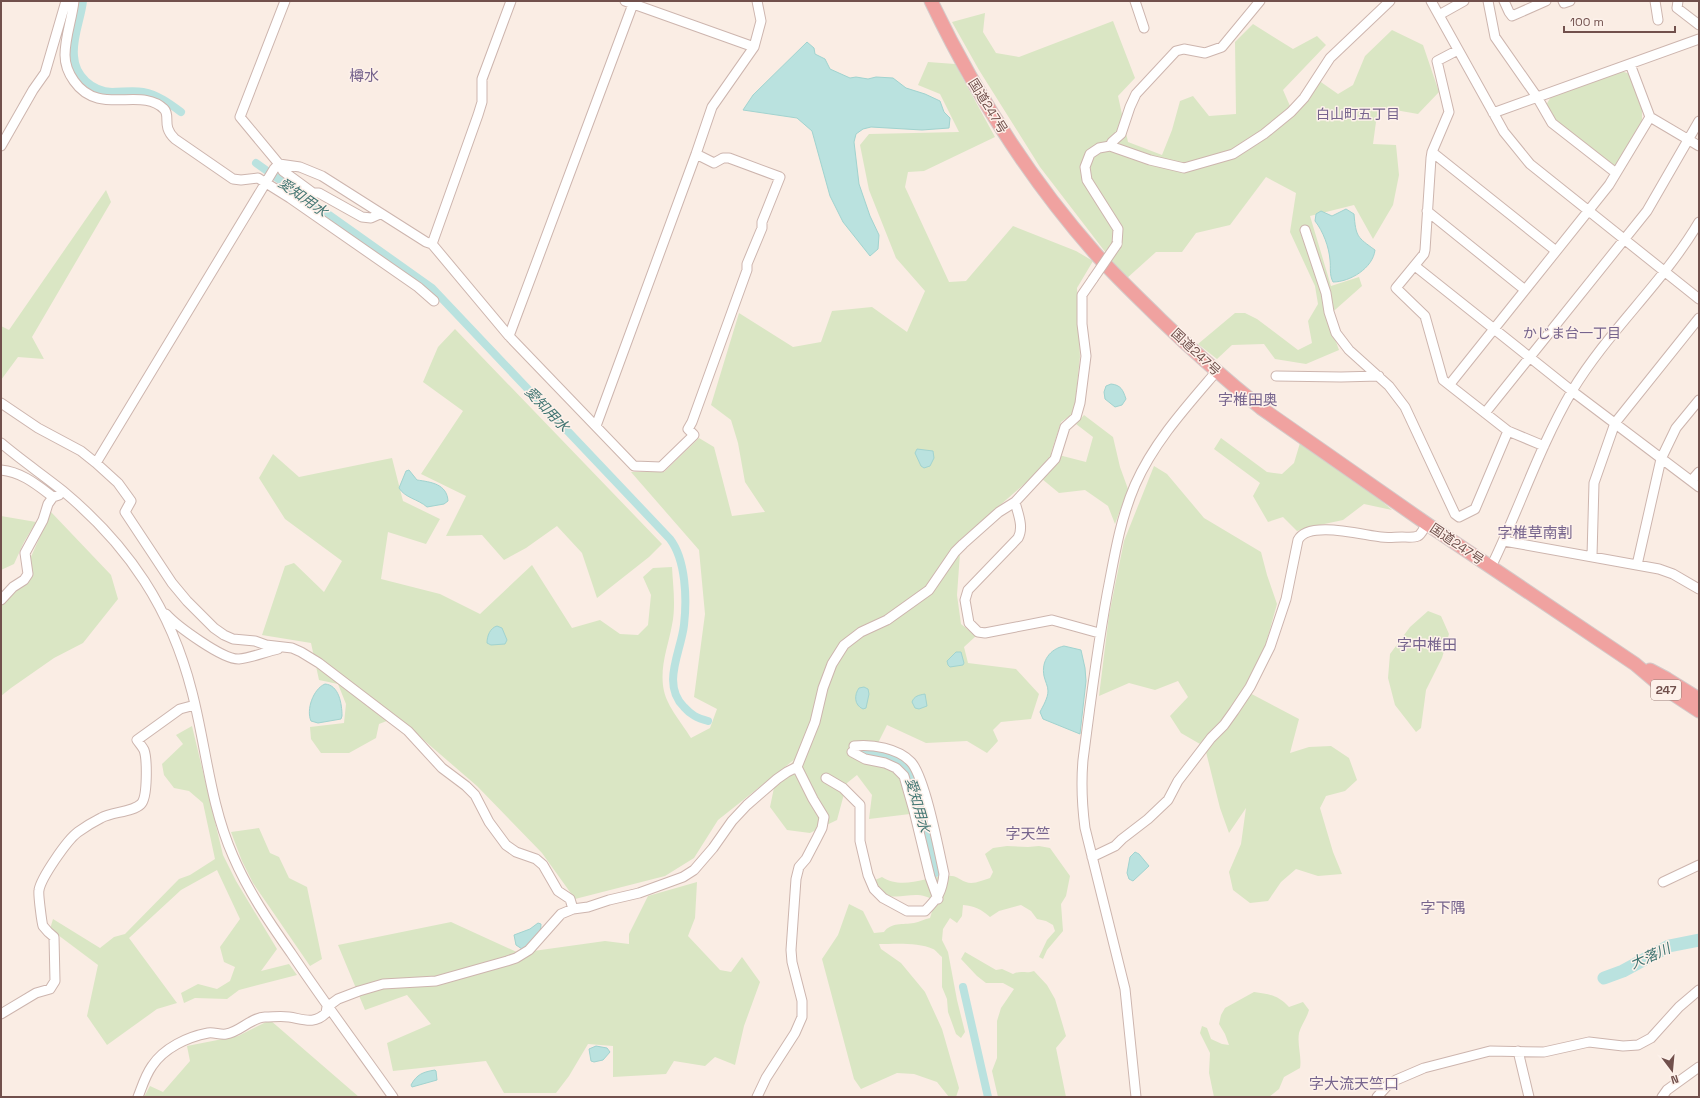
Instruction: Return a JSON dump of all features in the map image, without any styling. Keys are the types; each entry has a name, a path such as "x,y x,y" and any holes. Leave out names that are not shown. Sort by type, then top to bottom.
{"highway":[{"name":"国道247号","path":"931,1 950,41 1005,134 1066,217 1095,254 1131,291 1216,372 1261,408 1427,524 1635,664 1661,686 1699,711"},
{"name":"国道247号","path":"1635,664 1667,679 1699,699"}],"street":[{"path":"1,146 32,90 45,73 66,1"},
{"path":"74,1 65,47 65,57 70,75 80,88 87,94 103,100 138,100 158,106 166,113 166,127 175,139 233,179 258,178 266,182 418,287 434,301"},
{"path":"285,1 240,117 276,166 300,184 313,193 319,193 362,217 371,218 380,214"},
{"path":"432,244 478,115 482,102 482,79 511,1"},
{"path":"596,426 712,107 754,47 761,21 757,1"},
{"path":"1135,1 1144,28"},
{"path":"1110,146 1112,142 1121,134 1136,94 1176,51 1184,49 1205,53 1222,47 1258,3 1247,1"},
{"path":"138,1097 146,1077 158,1058 165,1051 184,1041 209,1032 226,1034 240,1029 262,1017 288,1017 308,1021 316,1020 326,1013 327,1007 338,999 359,990 383,984 436,981 516,958 529,950 561,914 573,909 588,907 639,892 683,877 694,870 713,848 732,821 747,805 786,772 797,767 816,718 823,688 832,664 844,645 861,632 887,620 929,590 951,558 963,544 999,512 1015,502 1054,459 1065,427 1076,417 1083,386 1086,356 1082,324 1082,295 1117,244 1118,229 1094,194 1085,173 1087,159 1090,154 1099,148 1110,146 1162,164 1184,168 1233,154 1264,134 1291,112 1304,98 1330,58 1390,1"},
{"path":"1431,1 1504,132 1530,164 1588,212 1699,299"},
{"path":"1439,15 1464,1"},
{"path":"1488,1 1495,37 1537,97 1552,123 1616,173"},
{"path":"1504,1 1508,12 1512,16 1546,1"},
{"path":"1563,1 1564,4 1570,1"},
{"path":"1655,1 1658,20"},
{"path":"1678,1 1678,8 1699,25"},
{"path":"509,336 629,3 754,47"},
{"path":"1493,113 1699,39"},
{"path":"1458,50 1437,61 1449,112 1432,152 1425,250 1415,266 1396,288 1425,316 1443,380 1508,431 1544,446"},
{"path":"1630,64 1650,117 1699,146"},
{"path":"1450,384 1609,185 1650,117"},
{"path":"1485,413 1647,211 1699,122"},
{"path":"1432,152 1556,251"},
{"path":"276,166 300,168 322,176 380,214 432,244 509,336 634,466 660,467 694,435 688,428 692,422 747,270 747,264 762,228 762,222 780,177 729,158 723,158 714,163 696,154"},
{"path":"96,463 276,166"},
{"path":"290,198 300,184"},
{"path":"1428,211 1525,290"},
{"path":"1491,567 1544,446 1572,391 1590,364 1664,271 1699,222"},
{"path":"1305,230 1326,293 1329,312 1336,333 1349,350 1379,376 1395,393 1409,414 1455,514 1460,517 1475,509 1508,431"},
{"path":"1415,266 1572,391 1695,484 1699,472"},
{"path":"1592,556 1594,484 1615,423 1699,318"},
{"path":"1136,1097 1125,989 1084,821 1081,780 1099,633 1124,516 1135,485 1164,434 1216,372"},
{"path":"1276,376 1379,376"},
{"path":"1637,565 1661,458 1676,428 1699,400"},
{"path":"1,403 38,428 81,451 118,483 131,501 125,512 172,583 187,601 214,628 233,639 255,641 266,645 283,648 292,648 301,652 319,662 408,731 442,768 466,786 475,795 489,822 506,845 516,852 536,859 543,865 558,891 570,899 573,909"},
{"path":"1,443 64,492 105,531 123,551 142,576 175,636 195,705 213,795 222,828 242,878 327,1007 393,1097"},
{"path":"1,470 11,471 24,476 53,497"},
{"path":"1,600 13,587 24,580 28,574 25,553 43,520 48,504 53,497 64,492"},
{"path":"1015,502 1021,524 1021,533 1018,538 968,590 965,600 969,624 978,632 985,633 1052,620 1099,633"},
{"path":"1092,857 1115,846 1148,819 1168,800 1178,781 1210,738 1224,725 1234,711 1253,681 1270,647 1286,599 1301,535 1312,530 1322,530 1353,532 1381,537 1411,537 1420,534 1427,524"},
{"path":"1504,540 1665,571 1699,589"},
{"path":"162,611 171,620 227,657 238,659 283,648"},
{"path":"1,1014 36,993 50,989 55,981 54,937 44,927 41,921 42,911 39,890 56,858 77,832 103,816 137,807 142,803 146,788 146,764 144,751 137,740 180,710 195,705"},
{"path":"826,778 843,788 860,805 861,815 859,826 864,858 874,889 882,898 907,911 925,911 938,899 943,886 944,874 928,807 917,770 903,756 890,750 864,745 853,749 865,759 885,763 896,768 904,776 930,877 938,899"},
{"path":"757,1097 766,1078 795,1033 802,1017 802,1001 792,962 791,950 796,874 822,828 824,817 812,799 797,767"},
{"path":"1663,882 1699,865"},
{"path":"1377,1097 1387,1086 1396,1080 1424,1068 1490,1051 1544,1052 1589,1042 1623,1046 1638,1044 1651,1038 1679,1007 1699,990"},
{"path":"1518,1051 1529,1097"},
{"path":"1662,1097 1667,1090 1699,1067"}],"green space":[{"path":"985,13 983,32 996,53 1019,57 1113,21 1135,78 1118,96 1128,142 1162,155 1172,130 1180,101 1193,96 1209,116 1236,114 1235,42 1253,24 1293,49 1317,36 1326,45 1283,90 1290,106 1318,80 1338,94 1353,85 1365,56 1392,30 1423,45 1439,92 1418,114 1378,107 1373,144 1396,145 1399,175 1393,205 1373,239 1354,205 1310,216 1331,286 1359,277 1362,286 1327,317 1339,350 1306,364 1275,359 1264,344 1232,345 1217,359 1198,344 1235,313 1245,313 1257,319 1298,350 1312,343 1308,321 1318,304 1315,286 1290,232 1296,193 1266,177 1230,225 1196,233 1182,252 1156,252 1126,279 1040,167 979,70 952,22"},
{"path":"928,62 955,64 995,137 924,171 908,172 905,187 949,282 966,281 1013,226 1076,251 1093,261 1077,288 1080,357 1074,413 1061,422 1051,453 1086,462 1093,437 1076,424 1084,415 1113,437 1120,467 1128,489 1115,524 1108,506 1085,490 1059,493 1036,474 961,539 957,595 961,624 976,636 964,647 968,663 1016,669 1039,694 1031,719 1001,722 993,730 998,741 987,753 967,741 926,743 887,725 878,743 853,741 849,754 864,762 890,769 904,783 910,814 869,819 872,795 857,775 847,783 837,820 810,833 787,830 770,807 775,783 795,759 718,820 694,858 665,876 575,899 542,853 477,786 397,717 379,724 376,738 349,753 321,753 311,739 310,727 344,723 346,704 338,684 319,680 311,643 262,635 285,566 294,563 324,592 342,561 285,519 259,478 273,454 299,477 392,458 403,501 440,519 426,544 388,532 381,579 440,594 480,614 532,565 572,628 600,620 620,634 638,635 648,625 651,595 643,577 653,568 672,567 674,611 663,666 664,691 672,709 691,738 710,728 717,709 694,697 705,614 699,550 631,472 664,472 699,438 714,447 732,516 765,512 745,482 738,443 731,420 711,405 739,313 793,347 821,342 832,311 872,307 907,332 925,291 896,258 869,190 860,145 869,134 959,132 940,94 918,85"},
{"path":"1621,71 1630,74 1642,108 1642,123 1615,167 1554,120 1546,105 1552,95"},
{"path":"106,190 111,202 32,337 44,359 18,357 1,380 1,326 9,330"},
{"path":"455,329 662,544 649,557 597,598 582,553 557,526 526,548 504,560 482,535 446,536 466,496 421,474 463,411 423,382 438,347"},
{"path":"1221,438 1267,472 1282,474 1294,463 1300,443 1357,480 1392,510 1364,504 1343,520 1297,531 1283,517 1268,522 1253,496 1260,483 1214,449"},
{"path":"1154,466 1167,474 1204,518 1261,552 1277,604 1260,665 1244,690 1299,719 1290,753 1309,747 1331,746 1349,758 1357,780 1345,791 1326,796 1320,808 1333,852 1342,874 1318,876 1296,869 1281,882 1268,901 1250,903 1233,890 1229,872 1241,844 1246,808 1229,833 1220,808 1206,752 1200,744 1181,733 1170,716 1188,697 1178,681 1155,690 1129,683 1099,696 1109,615 1124,541"},
{"path":"51,512 111,575 118,599 83,643 54,658 1,696 1,604 14,592"},
{"path":"1,516 36,522 24,542 14,564 1,570"},
{"path":"1428,611 1441,616 1449,634 1442,658 1426,690 1421,728 1416,732 1395,705 1388,678 1390,654 1410,627"},
{"path":"192,726 223,855 236,881 277,949 261,971 289,964 297,975 239,990 227,999 195,998 184,1003 181,993 198,984 217,989 230,981 235,967 224,962 220,947 240,919 217,870 181,890 129,938 177,1003 157,1009 107,1045 87,1016 98,965 50,929 53,919 100,948 114,937 125,934 179,879 190,875 215,859 203,803 189,791 174,788 164,775 162,764 183,744 176,735"},
{"path":"259,828 270,853 279,857 289,878 307,887 322,959 310,966 253,883 242,861 231,832"},
{"path":"1007,846 1039,846 1050,848 1070,876 1066,896 1061,904 1063,931 1047,950 1043,959 1039,957 1047,940 1055,931 1053,925 1046,921 1037,919 1031,911 1021,905 999,911 990,917 978,908 963,905 962,916 957,923 950,918 943,929 942,940 948,952 965,1032 961,1038 956,1034 948,1012 947,999 942,987 942,957 934,950 920,945 879,944 881,949 901,963 925,992 942,1029 959,1088 956,1097 949,1097 937,1082 914,1074 897,1073 861,1089 854,1079 822,959 838,935 849,904 863,911 874,933 884,932 894,925 914,923 930,918 935,902 927,897 918,895 886,895 880,890 875,880 882,877 890,881 906,883 950,876 969,883 978,882 990,878 993,872 985,854 993,848"},
{"path":"697,882 695,918 688,936 720,970 731,972 742,957 760,982 744,1026 735,1065 715,1057 705,1066 674,1061 666,1074 613,1077 613,1046 588,1044 569,1076 556,1093 504,1093 486,1061 393,1071 387,1043 431,1024 407,995 365,1010 338,945 451,922 519,953 605,941 629,944 629,934 648,896"},
{"path":"965,952 996,970 1002,969 1013,974 1018,972 1034,971 1047,985 1055,999 1066,1036 1056,1048 1066,1097 998,1097 992,1071 997,1058 997,1021 1001,1008 1014,989 1003,983 986,983 961,959"},
{"path":"1254,992 1273,996 1281,1000 1289,1007 1303,1002 1309,1010 1299,1033 1300,1068 1284,1077 1279,1089 1269,1097 1214,1097 1209,1073 1210,1053 1200,1033 1202,1026 1207,1028 1211,1039 1222,1044 1229,1045 1219,1024 1221,1015 1225,1008"},
{"path":"270,1020 359,1097 144,1097 150,1086 163,1092 190,1061 187,1046 238,1036"}],"water":[{"path":"807,42 814,48 815,54 825,59 830,69 850,78 893,78 906,88 940,101 944,112 950,118 949,128 922,130 871,127 863,129 856,134 854,142 859,184 870,216 879,235 878,249 870,256 843,222 830,196 812,131 797,118 743,110 753,95"},
{"path":"1346,209 1354,214 1358,236 1375,250 1370,263 1360,273 1346,280 1333,282 1328,250 1323,234 1315,221 1316,214 1321,211 1332,216"},
{"path":"1111,384 1119,387 1123,391 1126,399 1122,405 1115,407 1105,399 1104,392 1106,386"},
{"path":"917,449 933,451 934,458 930,466 924,468 921,466 915,453"},
{"path":"409,470 417,480 433,483 441,487 447,495 448,501 444,504 427,507 405,494 399,488 406,471"},
{"path":"497,626 502,628 507,640 505,644 491,645 487,643 488,635 492,629"},
{"path":"1064,646 1081,650 1085,668 1086,681 1080,734 1043,719 1040,712 1048,694 1043,671 1045,661 1051,653"},
{"path":"956,652 961,652 964,663 963,665 950,667 947,661"},
{"path":"325,684 330,685 337,691 342,716 341,719 318,723 311,721 309,711 314,695 317,690"},
{"path":"864,687 868,689 869,694 866,708 863,709 856,702 856,694 859,688"},
{"path":"925,694 927,706 919,709 915,708 912,702 914,698"},
{"path":"1135,852 1139,854 1149,866 1133,881 1129,879 1127,873 1130,857"},
{"path":"538,923 541,924 540,932 532,943 522,949 516,945 514,935 530,929"},
{"path":"596,1046 607,1048 610,1052 603,1060 594,1062 591,1061 589,1049"},
{"path":"435,1070 437,1080 412,1087 411,1085 413,1081 418,1076"}],"waterway":[{"name":"愛知用水","path":"83,1 75,35 74,49 75,63 81,76 91,85 105,91 139,91 154,95 181,112"},
{"name":"愛知用水","path":"256,163 432,288 670,539 679,558 685,592 684,625 674,668 674,688 677,698 689,712 694,716 708,721"},
{"name":"愛知用水","path":"854,750 885,756 899,762 910,773 936,873"},
{"name":"大落川","path":"1604,978 1623,971 1669,946 1699,940"},
{"name":"愛知用水","path":"963,987 988,1097"}],"district":[{"name":"樽水","path":"364,75"},
{"name":"白山町五丁目","path":"1358,114"},
{"name":"かじま台一丁目","path":"1572,333"},
{"name":"字椎田奥","path":"1248,399"},
{"name":"字椎草南割","path":"1535,532"},
{"name":"字中椎田","path":"1427,644"},
{"name":"字天竺","path":"1028,833"},
{"name":"字下隅","path":"1443,907"},
{"name":"字大流天竺口","path":"1354,1083"}]}
